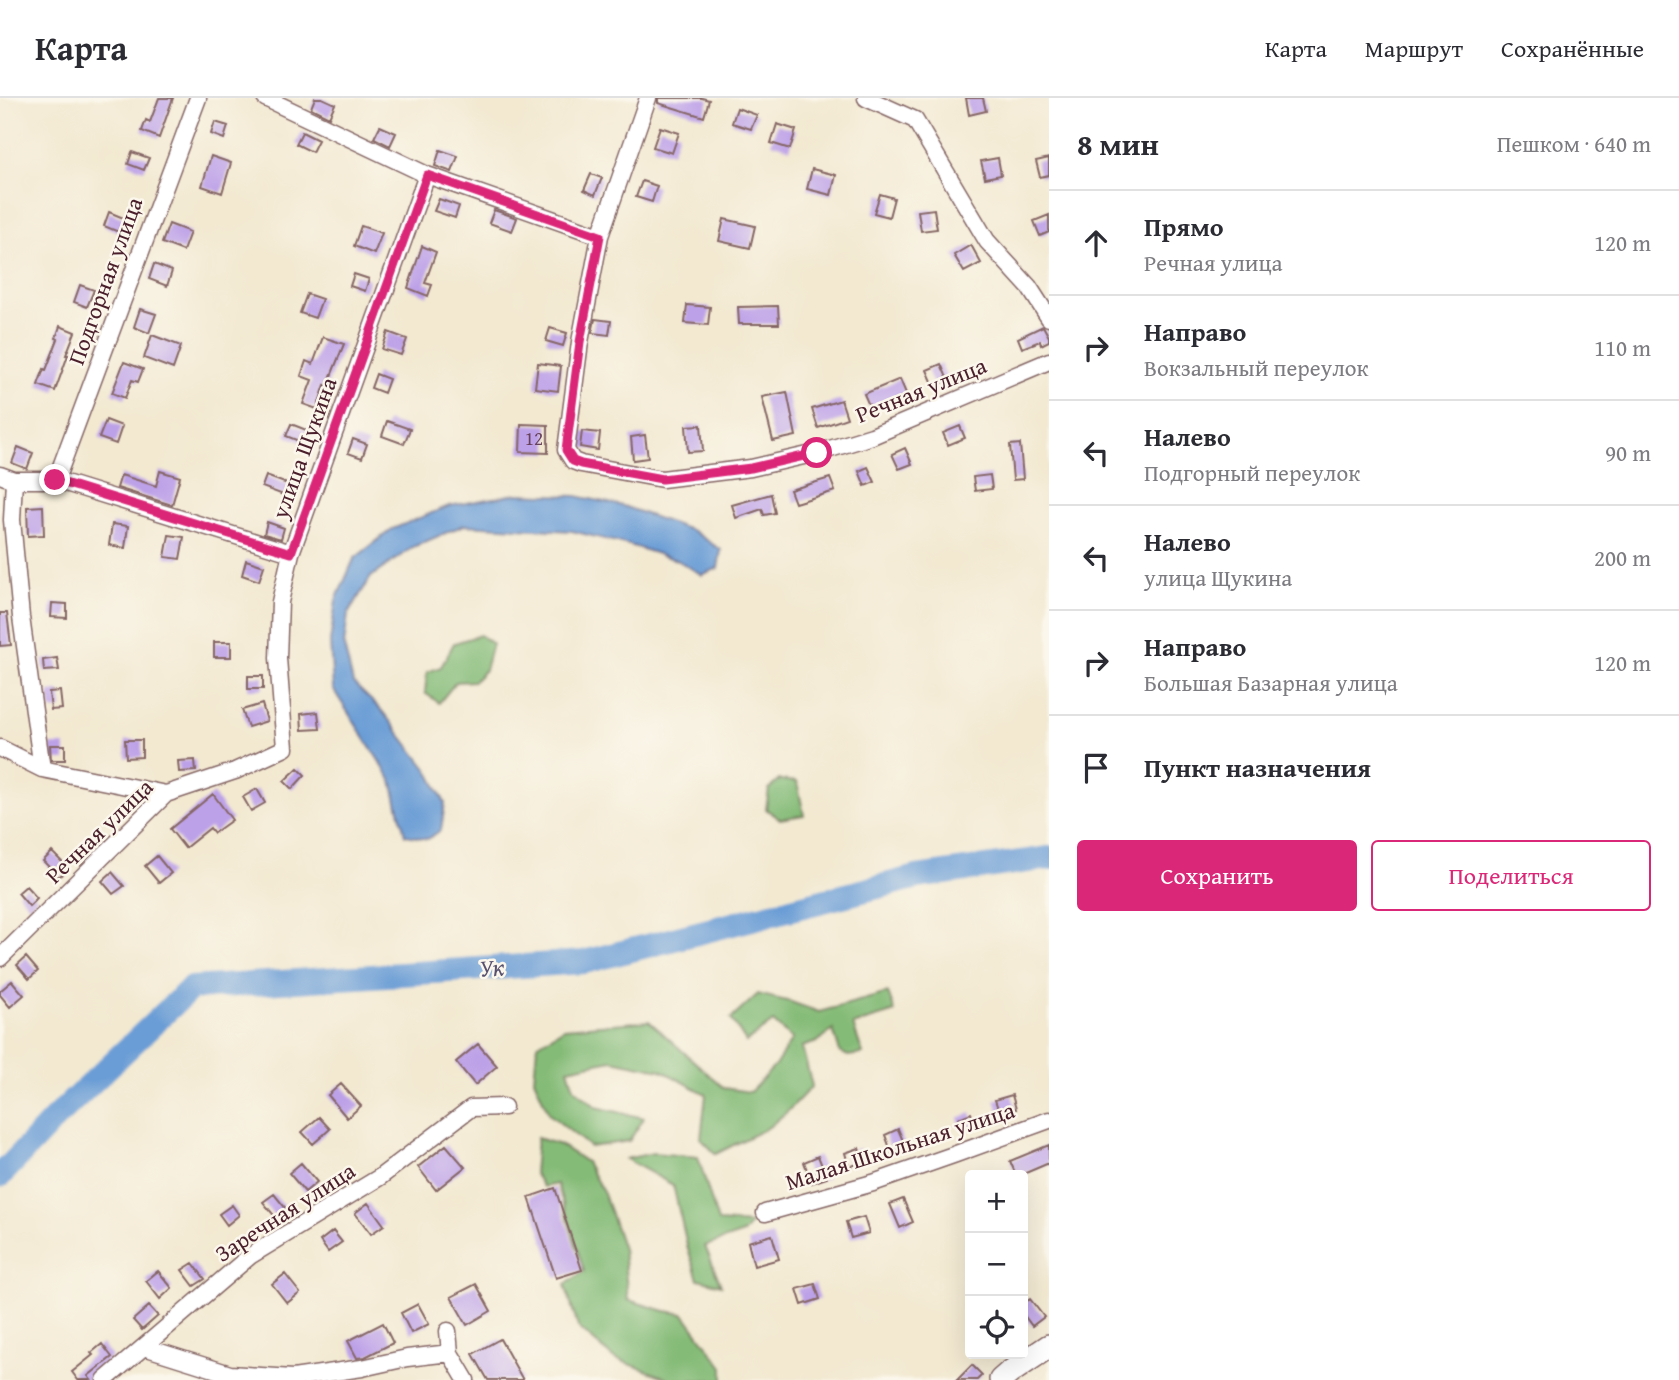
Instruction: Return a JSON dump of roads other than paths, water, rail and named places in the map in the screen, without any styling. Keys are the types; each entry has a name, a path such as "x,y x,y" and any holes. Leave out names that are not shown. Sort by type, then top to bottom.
{"street":[{"name":"Подгорная улица","path":"55,480 198,98"},
{"path":"265,98 427,175 600,236 648,98"},
{"path":"866,98 915,120 987,241 1029,287 1049,318"},
{"name":"улица Щукина","path":"285,748 278,658 280,602 291,553 427,175"},
{"name":"Речная улица","path":"600,236 580,342 566,450 573,461 581,464 662,479 751,468 817,453 872,436 1049,361"},
{"path":"42,769 21,617 7,477 55,480 291,553"},
{"path":"0,748 42,769 166,794"},
{"name":"Речная улица","path":"0,958 166,794 235,771 285,748"},
{"name":"Заречная улица","path":"105,1380 250,1256 380,1177 471,1108 503,1107"},
{"name":"Малая Школьная улица","path":"765,1213 873,1183 1049,1120"},
{"path":"449,1331 450,1353 466,1380"},
{"path":"1001,1380 1049,1346"},
{"path":"144,1347 230,1374 293,1378 450,1353"}],"water":[{"path":"516,494 576,496 623,506 693,531 721,550 718,568 702,575 677,560 572,531 464,525 413,547 371,577 348,614 344,646 353,683 382,711 428,770 445,803 441,830 428,839 405,835 392,781 333,689 330,642 336,600 354,559 392,529 449,506"}],"waterway":[{"name":"Ук","path":"0,1176 59,1114 191,988 584,962 917,877 1049,858"}]}
